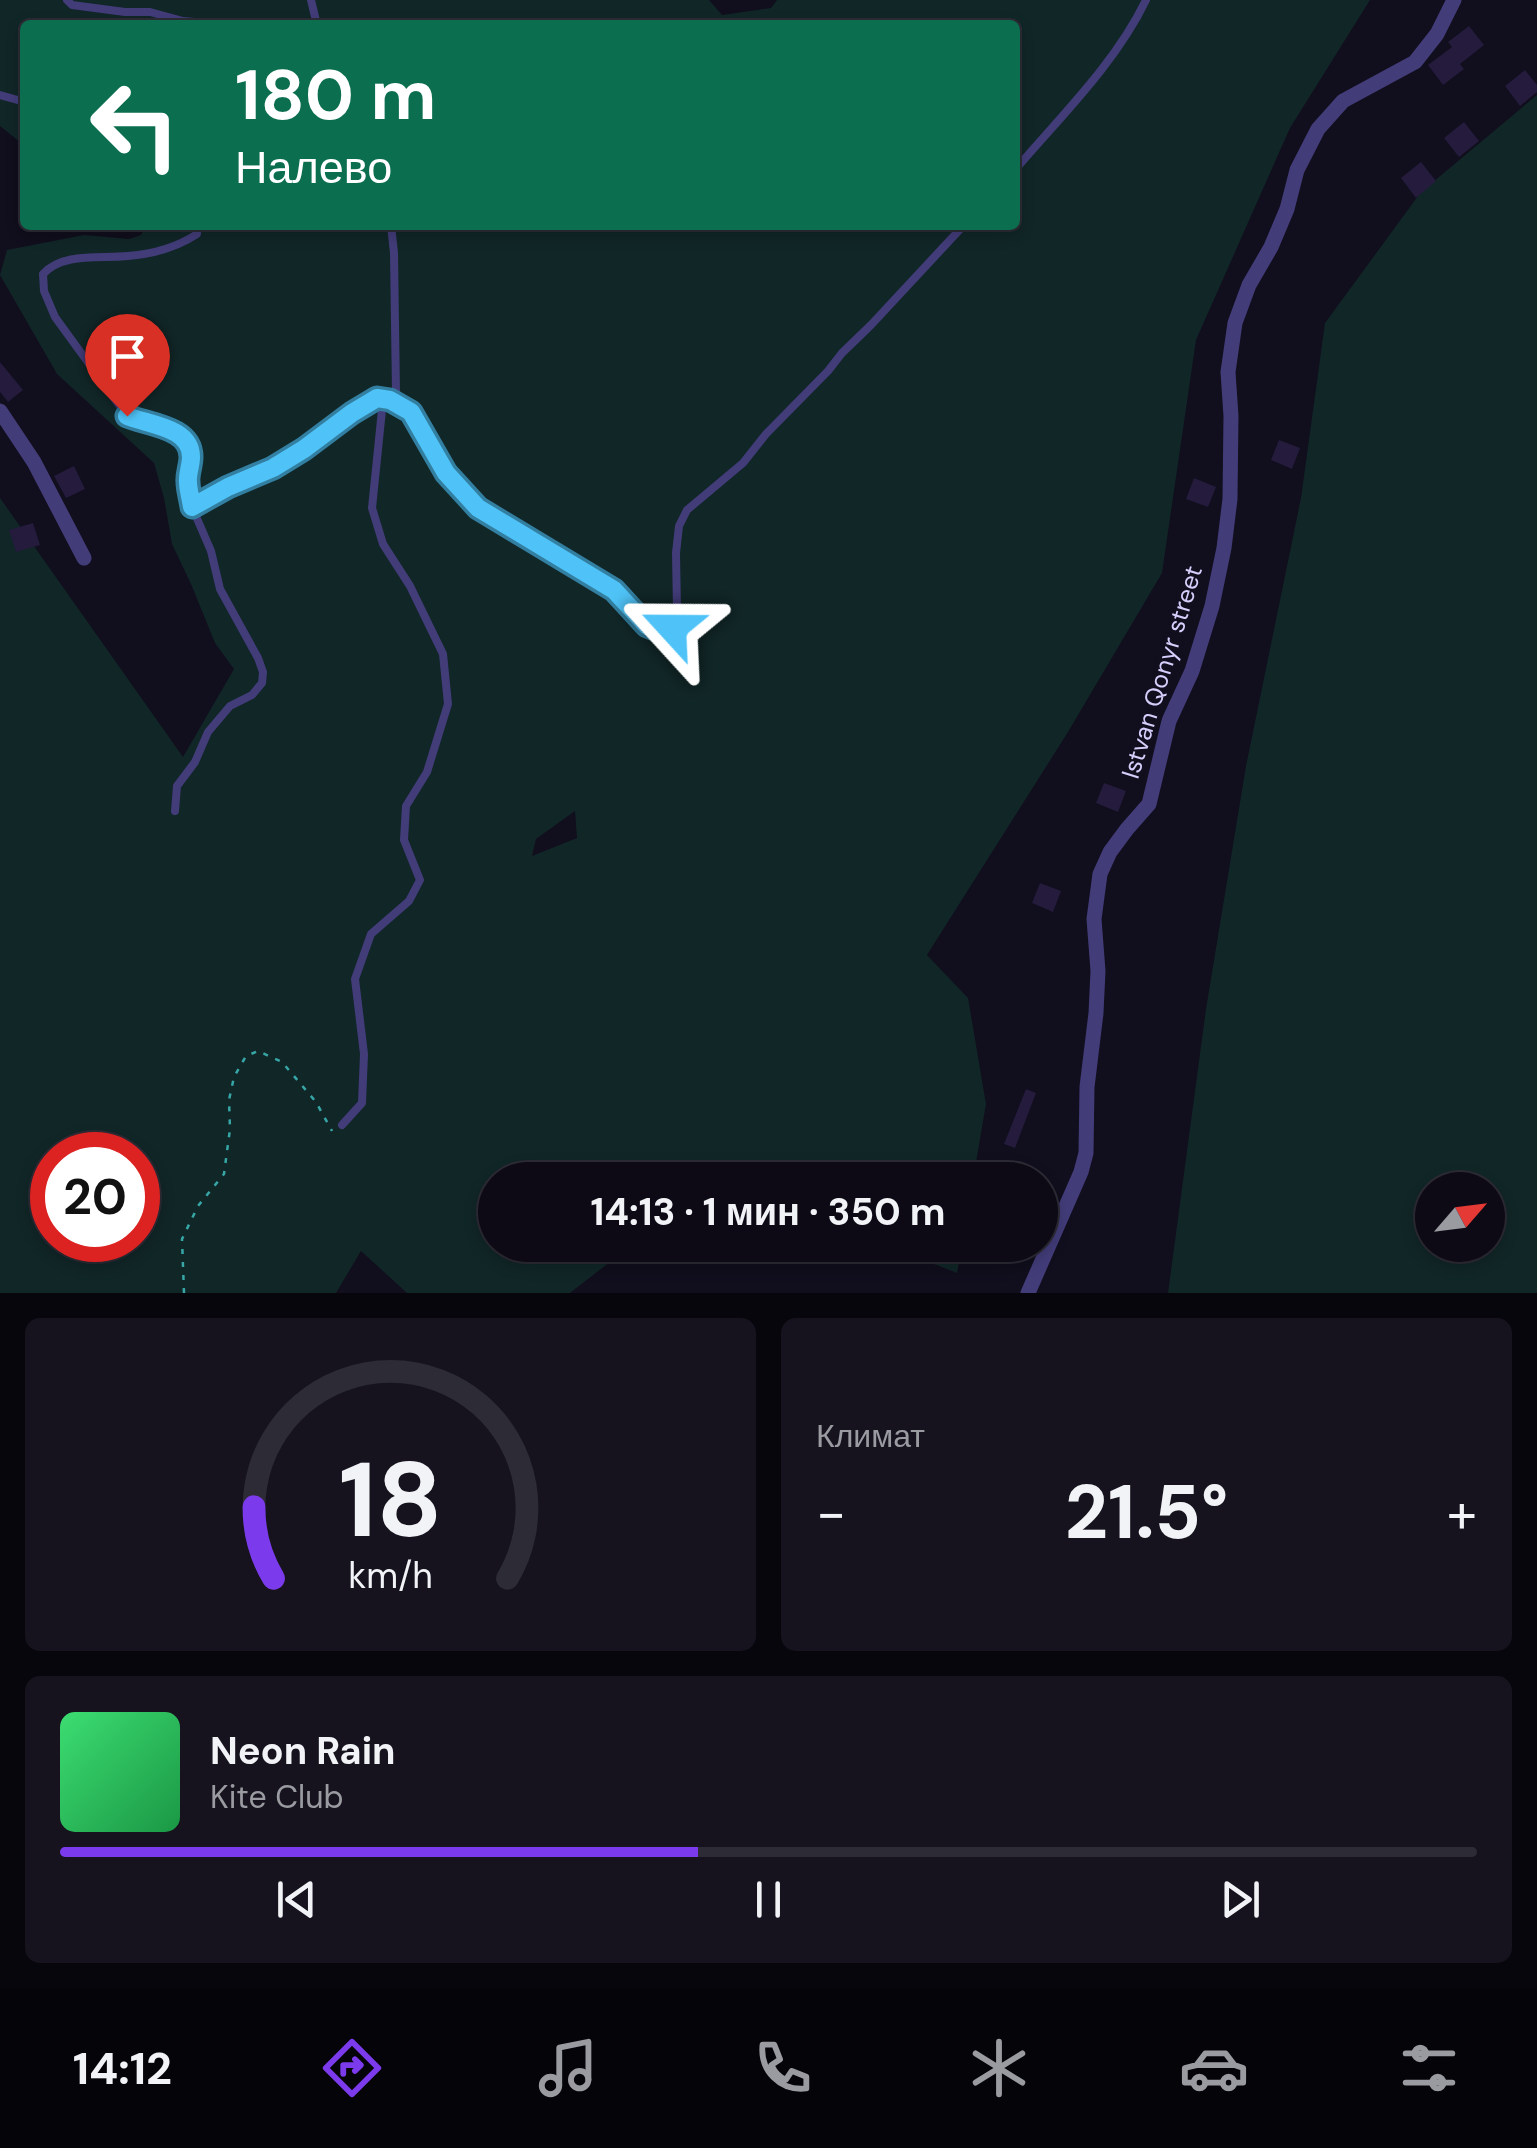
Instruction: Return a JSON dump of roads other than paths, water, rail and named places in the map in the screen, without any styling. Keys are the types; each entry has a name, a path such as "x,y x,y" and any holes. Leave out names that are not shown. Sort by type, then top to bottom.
{"street":[{"name":"Istvan Qonyr street","path":"1028,1293 1086,1153 1087,1087 1098,971 1094,919 1100,874 1110,852 1149,804 1169,721 1192,671 1212,606 1230,498 1228,372 1235,323 1249,285 1282,222 1297,170 1318,129 1343,101 1415,62 1438,34 1454,0"},
{"path":"0,411 34,462 84,558"}],"lane":[{"path":"67,0 72,5 150,12 179,20"},
{"path":"1020,164 1104,65 1135,23 1146,0"},
{"path":"175,811 178,786 195,762 208,732 230,706 252,695 262,683 263,672 220,589 192,507 188,480 192,455 187,440 172,430 127,416 55,317 42,274 52,264 68,260 132,256 179,246 197,230"},
{"path":"342,1125 362,1103 364,1054 356,979 372,934 410,901 420,880 404,840 406,806 428,772 448,704 443,654 410,586 383,544 372,508 382,410 396,394 392,230"},
{"path":"192,507 273,468 377,398 390,400 411,412 446,473 478,508 614,590 647,626 662,632 672,628 676,611 679,526 688,510 743,463 959,230"}]}
